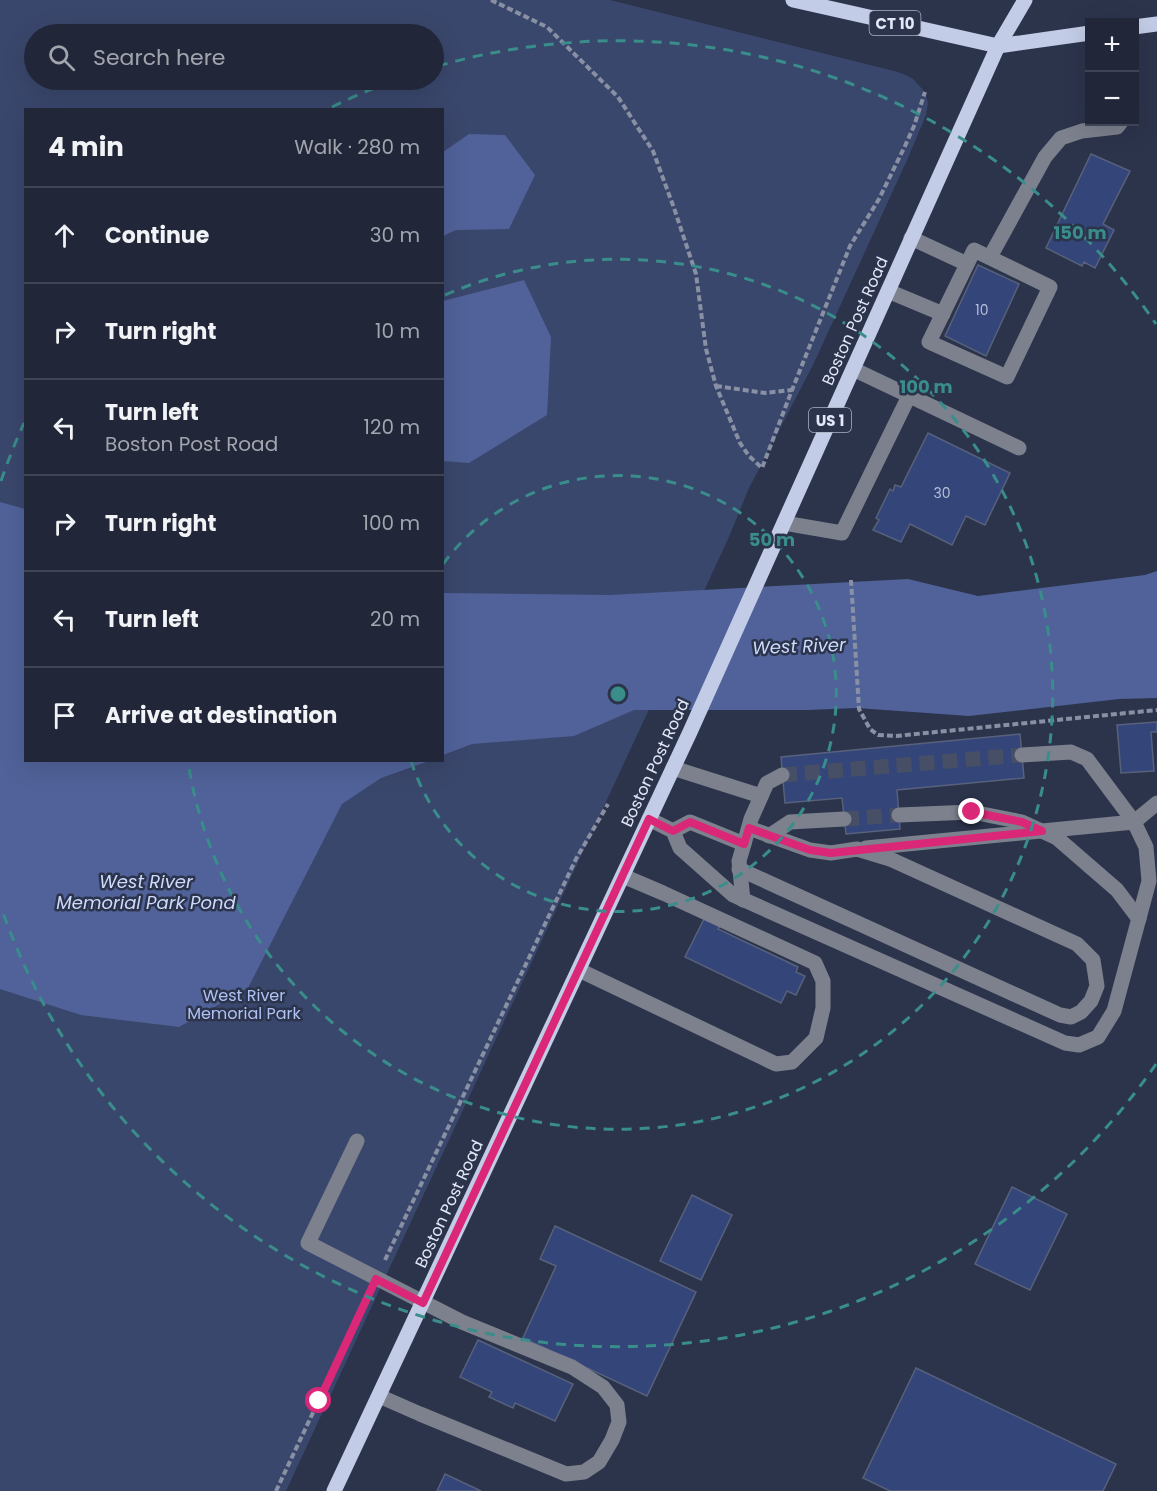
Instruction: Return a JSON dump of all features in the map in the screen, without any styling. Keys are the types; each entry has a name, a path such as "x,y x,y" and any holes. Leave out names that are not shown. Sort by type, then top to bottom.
{"main road":[{"name":"CT 10","path":"793,0 998,46 1085,34"},
{"name":"US 1","path":"998,46 1025,0"},
{"path":"1139,26 1157,24"},
{"name":"Boston Post Road","path":"339,1489 379,1396 690,732 998,46"}],"lane":[{"path":"990,257 1045,157 1061,138 1082,131 1118,126"},
{"path":"911,238 967,264"},
{"path":"974,250 1050,287 1007,377 929,342 967,264 974,250"},
{"path":"888,291 943,314"},
{"path":"853,369 1019,448"},
{"path":"784,523 842,533 909,396"},
{"path":"649,819 673,831 680,848 733,895 1065,1043 1079,1045 1098,1037 1114,1011 1149,881 1146,847 1134,822 1088,759 1071,752 1022,755"},
{"path":"673,768 761,796"},
{"path":"743,900 739,861 749,828 767,783 782,776"},
{"path":"749,828 810,850 831,853 1134,822 1157,803"},
{"path":"899,815 972,812 1022,822 1057,838 1117,890 1138,919"},
{"path":"769,836 790,822 844,819"},
{"path":"673,831 690,822 744,844"},
{"path":"739,869 1059,1015 1071,1017 1081,1012 1091,1001 1097,986 1093,960 1077,944 890,859 857,849"},
{"path":"579,970 776,1064 792,1062 816,1038 823,1008 823,981 815,963 622,876"},
{"path":"357,1141 308,1243 462,1322 572,1367 603,1387 617,1405 619,1422 599,1462 584,1472 566,1474 379,1396"}],"path":[{"path":"491,0 547,27 618,97 653,151 696,274 706,349 716,386 740,443 749,456 762,468 850,246 879,199 905,146 925,92"},
{"path":"716,386 765,393 792,390"},
{"path":"850,580 860,709 870,729 878,735 896,736 1157,710"},
{"path":"276,1491 576,859 608,804"}],"green space":[{"name":"West River Memorial Park","path":"0,0 610,0 898,72 912,78 925,92 928,103 926,115 908,158 813,365 749,488 729,537 286,1491 0,1491"}],"water":[{"path":"469,134 505,135 535,175 509,229 456,230 444,236 444,151"},
{"path":"524,280 551,337 547,415 469,463 444,461 444,301"},
{"name":"West River Memorial Park Pond","path":"0,502 24,509 24,762 426,762 381,778 342,804 248,988 179,1027 81,1015 0,989"},
{"name":"West River","path":"1157,571 1157,698 1119,699 969,716 857,708 634,710 574,736 472,744 444,755 444,593 610,595 908,579 978,596 1145,575"}],"building":[{"path":"1091,154 1130,171 1103,224 1114,230 1095,268 1084,262 1082,266 1046,248"},
{"path":"978,265 1019,284 986,356 945,336"},
{"path":"928,433 1010,473 985,525 966,516 952,545 910,524 901,542 873,530 879,520 876,518 890,489 893,491 895,485 901,487"},
{"path":"1157,722 1157,732 1151,732 1154,771 1121,773 1117,725"},
{"path":"1020,734 1024,778 897,790 900,829 846,834 842,798 785,803 781,757"},
{"path":"705,917 721,924 718,929 798,967 796,972 805,976 796,995 787,991 781,1003 685,957"},
{"path":"1012,1187 1067,1214 1030,1290 975,1264"},
{"path":"692,1195 732,1215 701,1280 660,1261"},
{"path":"555,1226 696,1292 647,1396 523,1338 556,1266 540,1259"},
{"path":"478,1340 573,1384 555,1421 515,1403 513,1408 489,1397 492,1392 460,1377"},
{"path":"916,1368 1116,1464 1103,1491 890,1491 863,1478"},
{"path":"445,1474 481,1491 437,1491"}],"tunnel":[{"path":"782,775 1022,755"},
{"path":"844,819 899,815"}],"route":[{"path":"319,1401 376,1279 423,1303 649,819 673,831 690,822 744,844 749,828 810,850 831,853 1042,831 1022,822 972,812"}]}
